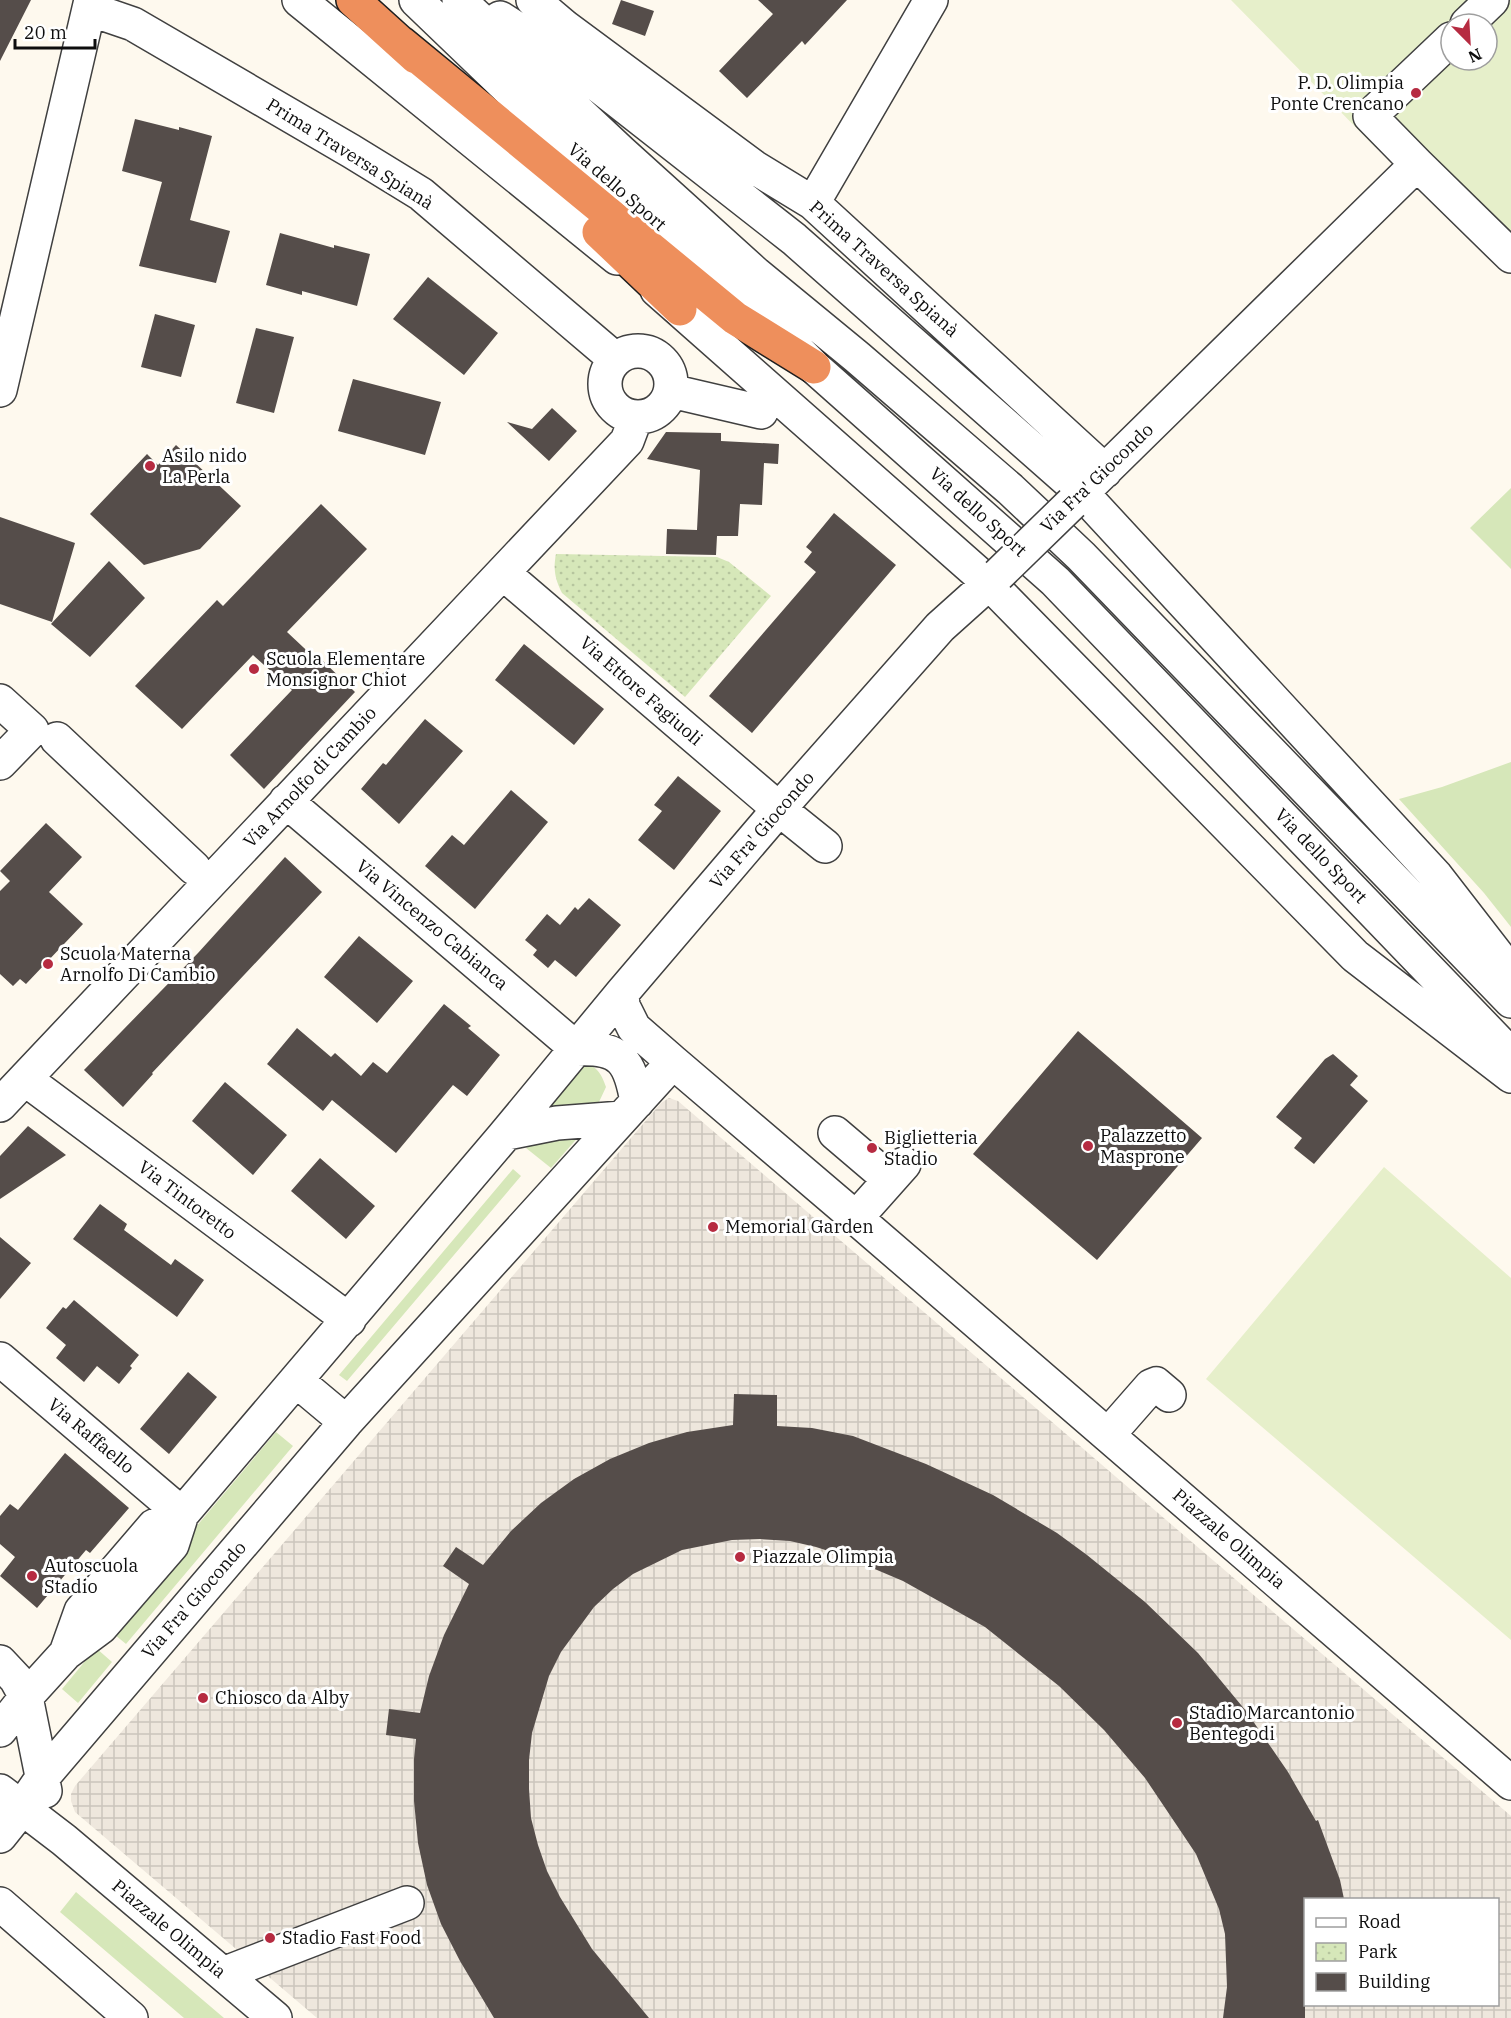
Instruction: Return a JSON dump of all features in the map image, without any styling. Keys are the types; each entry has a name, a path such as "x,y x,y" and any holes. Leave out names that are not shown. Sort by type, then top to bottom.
{"highway":[{"path":"353,0 680,309"},
{"path":"401,43 735,318 814,367"}],"street":[{"path":"299,0 680,309 994,579 1355,956 1511,1076"},
{"name":"Via dello Sport","path":"416,0 542,121 752,305 814,367 1055,581 1511,1055"},
{"name":"Via dello Sport","path":"459,0 621,152 756,274 956,442 1081,556 1511,1001"},
{"path":"472,0 567,61 794,239 1077,498 1436,876 1511,973"},
{"name":"Prima Traversa Spianà","path":"533,0 565,27 754,167 813,203 1105,471"},
{"path":"813,203 931,0"},
{"path":"1480,12 1492,0"},
{"name":"Prima Traversa Spianà","path":"0,388 90,4 133,24 421,194 615,359"},
{"path":"1439,50 1370,116 1511,256"},
{"name":"Via Fra' Giocondo","path":"26,1697 66,1653 81,1611 154,1526 182,1514 507,1133 622,993 940,627 994,579 1417,164"},
{"path":"634,351 644,351 663,362 671,380 670,391 662,407 654,413 636,417 625,415 615,409 608,400 604,390 604,379 615,359 634,351"},
{"path":"670,391 761,412"},
{"name":"Via Arnolfo di Cambio","path":"0,1105 627,441 636,417"},
{"name":"Via Ettore Fagiuoli","path":"503,573 779,810 825,846"},
{"path":"0,701 44,735 194,868"},
{"path":"0,763 44,735"},
{"name":"Via Vincenzo Cabianca","path":"286,801 577,1049"},
{"path":"622,993 623,1006 634,1028 673,1062"},
{"path":"507,1133 629,1110 633,1077 620,1057 600,1048 577,1049"},
{"name":"Via Fra' Giocondo","path":"42,1778 346,1422 673,1062"},
{"name":"Piazzale Olimpia","path":"673,1062 1508,1774"},
{"name":"Via Tintoretto","path":"25,1079 349,1320"},
{"path":"835,1133 897,1172 856,1218"},
{"name":"Via Raffaello","path":"0,1359 182,1514"},
{"path":"297,1381 346,1422"},
{"path":"1108,1435 1151,1386 1169,1385"},
{"path":"0,1662 16,1679 26,1697 0,1730"},
{"name":"Piazzale Olimpia","path":"26,1697 50,1812 64,1840"},
{"path":"0,1836 10,1800 42,1778"},
{"name":"Piazzale Olimpia","path":"10,1800 64,1840 275,2018"},
{"path":"223,1974 407,1903"},
{"path":"0,1904 131,2018"}],"green space":[{"name":"P. D. Olimpia Ponte Crencano","path":"1231,0 1511,0 1511,238 1399,126 1375,147"},
{"path":"1511,488 1511,569 1470,528"},
{"path":"556,554 717,557 729,562 771,596 685,697 562,593 555,574"},
{"path":"1511,762 1511,927 1484,893 1399,799 1442,787"},
{"path":"581,1061 594,1067 604,1082 606,1087 599,1102 590,1107 538,1114"},
{"path":"581,1134 551,1168 526,1148 547,1137"},
{"path":"1384,1167 1511,1278 1511,1640 1206,1379"},
{"path":"513,1169 521,1176 347,1381 339,1375"},
{"path":"276,1432 293,1446 126,1644 109,1630"},
{"path":"96,1648 112,1662 78,1703 62,1689"},
{"path":"76,1892 224,2018 184,2018 60,1912"}],"shaded area":[{"name":"Piazzale Olimpia","path":"669,1098 678,1101 1511,1816 1511,2018 317,2018 75,1812 71,1794 75,1786 661,1103"}],"building":[{"path":"0,0 31,0 0,61"},
{"path":"621,0 654,11 645,36 612,24"},
{"path":"758,0 847,0 805,45 802,41 747,98 719,71 773,14"},
{"path":"135,119 212,136 190,220 230,231 216,283 139,266 162,182 122,171"},
{"path":"280,233 334,248 334,245 370,254 357,306 302,291 302,295 266,285"},
{"path":"428,277 498,333 464,375 393,319"},
{"path":"155,314 195,325 181,377 141,367"},
{"path":"256,328 294,337 274,413 236,403"},
{"path":"353,379 441,402 425,455 338,431"},
{"path":"552,408 577,431 549,461 507,422 532,429"},
{"path":"666,432 721,433 721,441 779,444 778,464 764,463 762,505 740,504 738,536 717,536 716,555 666,554 667,529 697,530 700,470 647,459"},
{"path":"176,445 241,506 200,549 144,565 90,514 147,454 158,465"},
{"path":"321,504 367,549 287,632 319,662 321,659 355,692 264,789 230,755 292,690 253,655 182,729 135,686 217,600 223,606"},
{"path":"834,513 896,565 752,733 709,696 816,572 804,562 812,552 806,547"},
{"path":"0,517 75,543 52,622 0,604"},
{"path":"109,561 145,598 90,657 51,624"},
{"path":"524,644 604,709 574,745 495,680"},
{"path":"425,719 463,751 399,824 361,789 383,763 386,765"},
{"path":"678,776 721,811 674,870 638,840 662,811 654,805"},
{"path":"511,790 548,822 475,909 425,866 452,835 464,845"},
{"path":"46,823 82,857 49,892 83,924 26,984 20,979 13,986 0,974 0,891 10,881 0,871"},
{"path":"285,857 322,892 152,1073 123,1107 84,1070 198,953"},
{"path":"589,898 621,925 576,977 555,960 548,968 533,955 537,950 525,940 547,914 560,925 575,907 578,910"},
{"path":"359,936 413,981 377,1023 324,977"},
{"path":"444,1004 471,1026 468,1028 500,1055 467,1096 453,1085 396,1153 332,1100 323,1111 267,1064 297,1028 331,1057 335,1053 361,1076 373,1062 387,1073"},
{"name":"Palazzetto Masprone","path":"1078,1031 1202,1138 1097,1260 973,1154"},
{"path":"1333,1054 1358,1076 1350,1085 1368,1101 1314,1164 1294,1148 1302,1138 1276,1117 1325,1059"},
{"path":"225,1082 287,1135 253,1175 192,1121"},
{"path":"28,1126 66,1155 0,1199 0,1156"},
{"path":"320,1158 375,1206 346,1239 291,1191"},
{"path":"100,1204 127,1224 124,1230 171,1265 175,1259 204,1280 177,1317 73,1239"},
{"path":"0,1237 31,1263 0,1299"},
{"path":"74,1300 139,1355 119,1384 97,1366 84,1382 56,1358 66,1345 46,1328 63,1307 66,1309"},
{"path":"188,1372 217,1397 169,1454 140,1429"},
{"name":"Stadio Marcantonio Bentegodi","path":"734,1394 777,1395 777,1426 812,1428 853,1436 926,1464 993,1495 1057,1533 1087,1555 1145,1602 1198,1653 1246,1711 1288,1772 1316,1821 1318,1820 1340,1880 1344,1898 1304,1898 1305,2018 1223,2018 1227,1987 1225,1934 1219,1909 1196,1854 1145,1778 1104,1730 1059,1686 985,1627 903,1581 844,1556 816,1547 790,1541 760,1539 732,1540 682,1550 633,1574 613,1589 594,1607 561,1652 549,1676 532,1733 529,1760 531,1818 547,1871 592,1949 649,2018 494,2018 441,1924 427,1885 418,1843 414,1801 416,1739 386,1735 389,1709 420,1713 429,1676 444,1635 469,1584 443,1566 456,1547 483,1565 511,1531 541,1503 574,1479 610,1459 649,1443 687,1432 733,1425"},
{"path":"65,1453 129,1508 90,1553 86,1550 37,1608 0,1576 15,1557 0,1544 0,1516 10,1504 18,1510"}],"place":[{"name":"P. D. Olimpia Ponte Crencano","path":"1416,93"},
{"name":"Asilo nido La Perla","path":"150,466"},
{"name":"Scuola Elementare Monsignor Chiot","path":"254,669"},
{"name":"Scuola Materna Arnolfo Di Cambio","path":"48,964"},
{"name":"Palazzetto Masprone","path":"1088,1146"},
{"name":"Biglietteria Stadio","path":"872,1148"},
{"name":"Memorial Garden","path":"713,1227"},
{"name":"Piazzale Olimpia","path":"740,1557"},
{"name":"Autoscuola Stadio","path":"32,1576"},
{"name":"Chiosco da Alby","path":"203,1698"},
{"name":"Stadio Marcantonio Bentegodi","path":"1177,1723"},
{"name":"Stadio Fast Food","path":"270,1938"}]}
